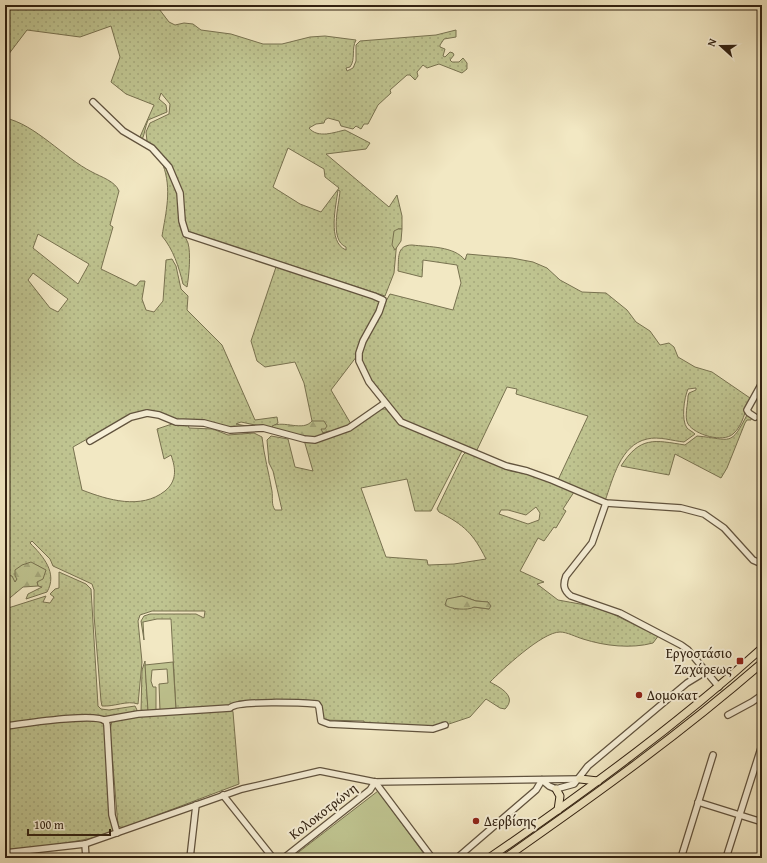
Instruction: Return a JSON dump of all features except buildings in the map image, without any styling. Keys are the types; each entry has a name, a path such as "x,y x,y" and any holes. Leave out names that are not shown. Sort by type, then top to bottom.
{"main road":[{"path":"489,858 598,781 719,687 762,648"},
{"path":"505,858 598,793 667,742 762,663"},
{"path":"580,779 598,781"},
{"path":"556,789 560,796 558,810"}],"street":[{"path":"93,102 123,131 152,148 169,167 180,192 182,222 186,234 278,263 383,300 379,312 363,341 358,357 361,369 398,419 412,428 506,466 527,471 552,480 606,503 682,508 704,514 724,528 753,560 762,564"},
{"path":"756,417 747,410 762,383"},
{"path":"90,441 132,417 144,413 159,415 176,422 204,423 230,430 262,428 304,439 315,440 349,428 385,403"},
{"path":"606,503 595,538 586,552 566,576 564,582 565,590 571,596 620,613 681,645 688,650 719,687"},
{"path":"542,780 549,786 556,789 570,786 580,779 588,766 687,683 705,672"},
{"path":"728,715 762,695"},
{"path":"5,726 78,718 97,718 104,720 138,714 230,708 234,704 242,703 317,704 319,706 322,721 329,724 433,729 445,725"},
{"path":"104,720 108,725 112,816 117,833"},
{"path":"726,858 762,745"},
{"path":"681,858 713,755"},
{"path":"5,854 85,844 254,786 320,771 375,782 580,779"},
{"path":"457,858 536,790 542,780"},
{"path":"375,782 432,858"},
{"name":"Κολοκοτρώνη","path":"284,858 370,790 375,782"},
{"path":"223,796 274,858"},
{"path":"698,802 762,822"},
{"path":"190,858 196,805"},
{"path":"85,844 86,858"}],"green space":[{"path":"5,5 156,5 169,22 175,25 184,23 193,24 201,30 231,34 263,44 282,44 310,37 325,36 356,40 353,61 350,67 346,68 347,71 353,68 356,61 356,45 360,41 436,35 456,30 456,37 444,39 440,47 445,49 443,56 445,57 450,52 453,53 454,55 450,60 452,62 459,62 463,58 467,63 467,69 462,73 439,64 427,68 423,65 417,72 418,76 415,80 410,75 407,75 390,90 391,93 378,105 368,124 364,124 361,129 356,126 353,129 341,126 339,121 328,118 324,123 316,124 309,128 322,134 345,130 370,143 366,149 326,154 389,207 397,195 402,216 402,229 398,229 394,273 385,296 187,231 181,192 160,154 147,141 146,132 150,123 169,114 170,104 161,93 159,99 166,105 167,112 148,120 142,140 139,139 154,105 126,94 111,82 120,57 111,26 80,37 27,30 5,59","holes":["288,148 324,169 325,177 339,188 321,212 300,204 273,187","338,190 340,191 336,230 338,237 341,243 346,247 346,250 340,246 336,240 334,223"]},
{"path":"5,118 16,121 27,127 81,166 107,180 117,188 119,191 110,225 113,227 101,269 136,286 140,281 145,281 142,299 146,310 154,312 163,301 166,260 172,259 176,266 181,289 188,296 187,310 222,345 255,420 277,417 278,423 273,426 274,429 241,422 236,424 252,427 237,429 180,421 156,412 146,411 130,415 73,447 82,490 113,500 135,502 156,497 165,491 172,483 174,465 171,455 164,459 157,429 172,424 172,422 188,424 189,428 213,429 228,435 254,433 262,437 272,491 273,505 275,510 282,510 273,471 269,463 267,440 271,436 288,439 295,467 313,471 304,440 318,441 338,435 358,426 380,409 386,409 393,417 462,451 431,511 415,511 407,479 361,488 386,557 427,560 428,565 454,564 486,559 472,536 455,521 439,512 437,509 463,455 466,452 510,471 532,475 574,492 563,509 566,511 556,528 554,527 544,541 538,538 520,571 544,582 537,584 558,600 591,606 611,613 645,630 659,635 653,643 636,646 618,646 583,639 563,632 552,634 543,638 523,652 490,682 506,692 509,700 505,709 500,708 486,699 470,717 437,728 364,725 364,721 323,720 320,702 315,701 239,701 230,705 176,710 171,619 157,619 143,622 144,640 141,621 144,616 150,614 196,614 204,618 205,611 152,611 140,615 138,621 142,662 138,704 125,703 102,706 94,615 94,590 92,584 53,566 50,559 32,541 30,543 40,553 48,565 51,578 47,592 26,599 28,594 42,587 38,586 37,582 17,579 15,583 7,575 5,577","holes":["38,234 89,264 78,284 33,248","33,273 68,299 58,312 50,308 28,280","536,507 540,513 539,520 528,524 499,514 501,510 508,510 526,515","462,596 476,601 488,602 489,609 474,607 454,609 447,600"]},
{"path":"163,165 170,173 174,181 178,194 181,231 189,247 187,287 183,284 175,258 162,236 168,192 166,174"},
{"path":"402,229 401,241 395,250 392,245 394,231"},
{"path":"412,245 441,248 460,255 465,260 467,254 512,258 533,262 547,268 560,280 582,292 606,293 627,310 636,322 650,331 660,345 669,343 674,347 678,357 695,367 712,372 750,398 739,427 733,434 723,438 709,436 692,428 688,424 686,418 686,410 689,393 696,390 696,388 688,389 684,403 684,420 687,428 695,434 684,442 652,438 638,442 624,455 615,473 605,501 558,480 588,416 516,394 517,389 507,387 476,452 404,421 391,408 366,374 360,360 363,343 390,294 453,310 461,283 457,265 423,260 422,277 398,271 399,254 401,250 403,247"},
{"path":"277,264 375,297 381,304 357,356 331,390 351,424 334,433 329,431 322,433 321,429 323,428 312,421 304,383 295,362 265,367 257,361 251,341"},
{"path":"748,413 752,417 751,420 747,420 745,423 727,468 721,478 675,454 669,475 621,466 635,449 648,442 665,442 685,445 697,436 729,439 737,432"},
{"path":"312,421 324,421 327,426 325,429 321,429 323,433 333,431 312,439 274,429 272,426 282,424 304,426"},
{"path":"31,562 46,570 43,579 37,582 38,586 23,587 5,602 5,578 7,575 12,576 15,582 17,579 15,576 15,570 22,565"},
{"path":"59,572 86,584 91,589 98,706 101,709 109,710 135,706 137,710 135,713 106,718 5,725 5,609 46,596 43,602 50,603 54,597 50,594 55,589 59,588"},
{"path":"462,596 476,601 488,602 491,606 489,609 474,607 459,609 451,608 445,605 447,599"},
{"path":"145,661 148,711 141,712 142,670"},
{"path":"173,662 176,710 160,711 159,684 168,683 167,669 152,670 151,681 153,687 156,687 156,711 148,711 145,665"},
{"path":"232,710 239,784 123,828 118,826 110,730 112,721 141,715"},
{"path":"66,720 101,720 105,724 114,829 96,837 45,846 5,850 5,727"},
{"path":"378,791 427,858 291,858"}],"place":[{"name":"Εργοστάσιο Ζαχάρεως","path":"740,661"},
{"name":"Δομοκατ","path":"639,695"},
{"name":"Δερβίσης","path":"476,821"}]}
